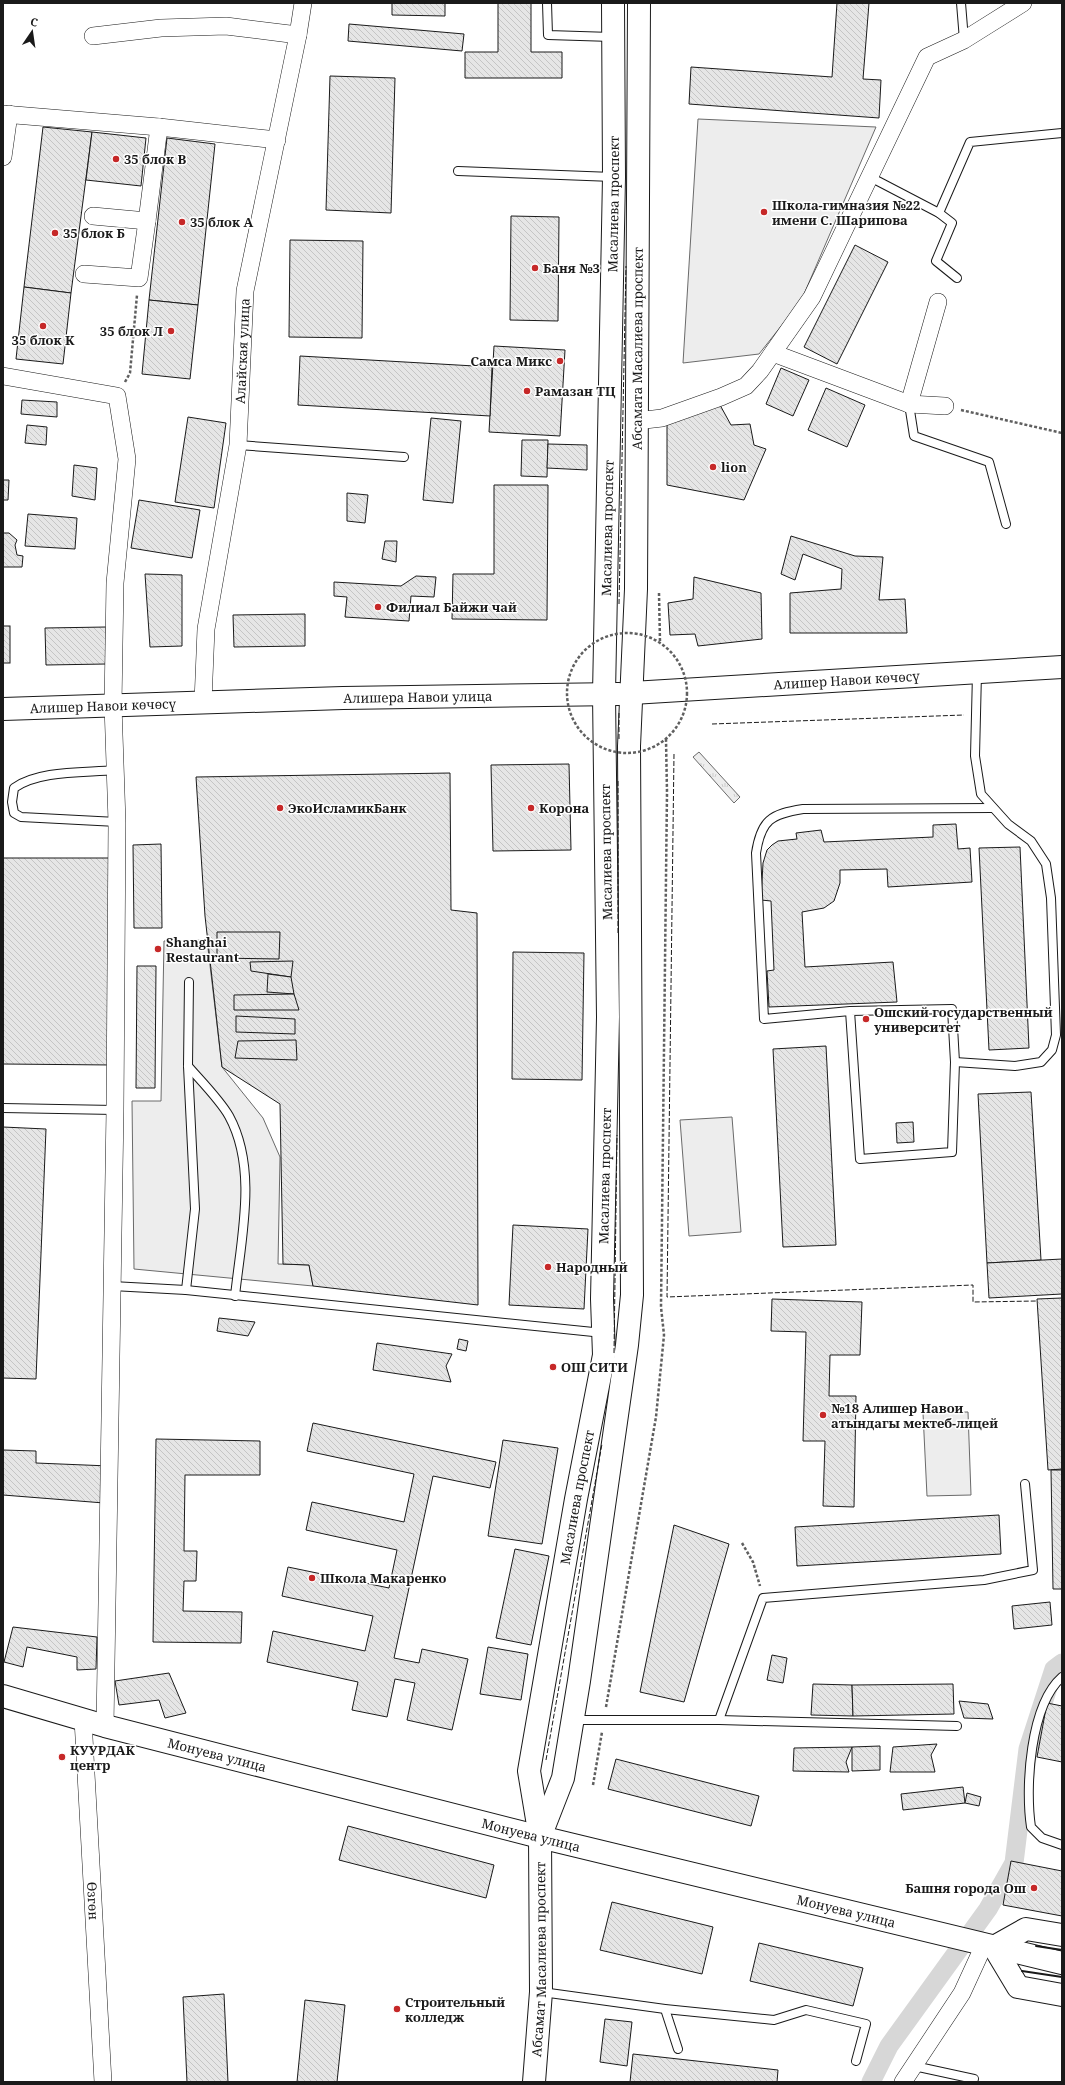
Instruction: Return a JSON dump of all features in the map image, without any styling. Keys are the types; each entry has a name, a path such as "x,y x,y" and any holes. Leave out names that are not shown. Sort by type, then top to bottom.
{"main road":[{"name":"Масалиева проспект","path":"540,1837 529,1771 576,1499 604,1354 603,1333 608,1016 604,694 614,176 612,38 613,3"},
{"name":"Абсамата Масалиева проспект","path":"632,693 636,589 639,3"},
{"name":"Алишер Навои көчөсү","path":"632,693 977,673 1062,666"},
{"name":"Масалиева проспект","path":"540,1837 563,1778 573,1720 627,1345 632,1295 629,746 632,693"},
{"name":"Алишера Навои улица","path":"203,702 632,693"},
{"name":"Алишер Навои көчөсү","path":"3,709 203,702"},
{"name":"Монуева улица","path":"3,1696 105,1726 540,1837 1062,1963"},
{"name":"Абсамат Масалиева проспект","path":"534,2082 541,1992 540,1837"},
{"path":"1062,1935 1026,1929 984,1945 1018,1987 1062,1995"}],"street":[{"name":"Алайская улица","path":"203,702 206,629 238,445 245,291 277,140 303,3"},
{"path":"636,421 662,418 746,386 774,353 812,297 927,57 964,40 1023,3"},
{"path":"93,36 160,28 226,26 298,35"},
{"path":"3,157 6,114 159,127 277,140"},
{"path":"84,274 139,278 159,127"},
{"path":"93,216 147,221"},
{"path":"909,404 938,302"},
{"path":"774,353 909,404 945,406"},
{"path":"3,376 117,396 127,459 114,582 113,705 117,822 115,1110 105,1726"},
{"name":"Өзгөн","path":"83,1719 103,2082"},
{"path":"903,2082 962,1993 984,1945"}],"lane":[{"path":"547,3 548,35 612,38"},
{"path":"961,3 964,40"},
{"path":"938,213 970,142 1062,133"},
{"path":"458,171 614,176"},
{"path":"870,177 938,213 952,223 936,261 957,278"},
{"path":"909,404 914,436 989,462 1006,524"},
{"path":"238,445 404,457"},
{"path":"954,1062 1015,1066 1041,1062 1052,1050 1056,1035 1051,898 1046,864 1031,841 1008,824 981,794 975,756 977,673"},
{"path":"115,770 43,776 22,782 14,788 12,802 14,813 21,817 117,822"},
{"path":"850,1011 860,1159 952,1152 954,1062 952,1009 850,1011 764,1019 756,853 760,833 764,825 772,817 784,812 803,810 992,808"},
{"path":"186,1290 195,1209 188,1066 189,982"},
{"path":"188,1066 228,1115 243,1154 245,1202 235,1296"},
{"path":"3,1108 115,1110"},
{"path":"112,1286 186,1290 603,1333"},
{"path":"719,1720 763,1598 984,1580 1033,1570 1025,1484"},
{"path":"1062,1677 1049,1692 1036,1732 1030,1762 1028,1793 1031,1827 1042,1838 1062,1845"},
{"path":"573,1720 719,1720 957,1726"},
{"path":"541,1992 665,2009 774,2020 806,2010 866,2024 856,2061"},
{"path":"665,2009 678,2049"},
{"path":"914,2066 974,2079"}],"path":[{"path":"117,396 130,373 139,278"},
{"path":"945,406 1062,433"},
{"path":"659,593 660,642"},
{"path":"628,632 650,637 660,642 678,659 687,683 686,708 682,719 666,739 652,748 637,752 621,752 605,748 591,741 581,731 569,708 567,695 571,670 578,658 595,641 616,633 628,632"},
{"path":"666,739 667,792"},
{"path":"742,1543 753,1562 763,1598"}],"green space":[{"path":"699,752 740,797 734,803 693,757"}],"shaded area":[{"path":"698,119 876,127 801,301 759,354 683,363"},
{"path":"207,940 222,1067 263,1118 280,1157 278,1264 309,1265 313,1286 134,1269 132,1101 161,1101 164,941"},
{"path":"732,1117 741,1232 689,1236 680,1120"},
{"path":"968,1412 971,1495 927,1496 923,1413"}],"building":[{"path":"392,3 445,3 445,16 392,15"},
{"path":"498,3 531,3 531,52 562,52 562,78 465,78 465,52 498,52"},
{"path":"837,3 869,3 863,79 881,80 879,118 689,104 691,67 832,77"},
{"path":"349,24 464,34 462,51 348,41"},
{"path":"330,76 395,78 391,213 326,210"},
{"name":"35 блок Б","path":"43,127 92,132 71,293 24,287"},
{"name":"35 блок В","path":"92,132 146,138 141,186 86,180"},
{"name":"35 блок А","path":"167,138 215,144 198,305 149,300"},
{"name":"Баня №3","path":"511,216 559,217 558,321 510,320"},
{"path":"290,240 363,241 362,338 289,337"},
{"path":"855,245 888,262 837,364 804,347"},
{"name":"35 блок К","path":"24,287 71,293 63,364 16,359"},
{"name":"35 блок Л","path":"149,300 198,305 190,379 142,374"},
{"name":"Рамазан ТЦ","path":"494,346 565,350 560,436 489,432"},
{"path":"300,356 492,367 490,416 298,405"},
{"path":"781,368 809,380 793,416 766,404"},
{"path":"826,388 865,405 847,447 808,430"},
{"path":"22,400 57,402 57,417 21,414"},
{"name":"lion","path":"720,405 731,425 750,424 754,445 766,449 744,500 667,485 667,424"},
{"path":"188,417 226,423 214,508 175,502"},
{"path":"431,418 461,421 453,503 423,500"},
{"path":"27,425 47,427 46,445 25,443"},
{"path":"522,440 548,440 547,477 521,476"},
{"path":"548,444 587,445 587,470 547,468"},
{"path":"74,465 97,468 95,500 72,496"},
{"path":"3,480 9,480 8,500 3,500"},
{"path":"494,485 548,485 547,620 452,619 453,574 494,574"},
{"path":"347,493 368,495 365,523 347,521"},
{"path":"139,500 200,510 192,558 131,548"},
{"path":"28,514 77,518 75,549 25,546"},
{"path":"3,533 9,533 17,540 15,545 17,555 23,556 22,567 3,567"},
{"path":"791,536 855,556 883,557 879,600 905,599 907,633 790,633 790,593 841,589 842,569 803,554 795,580 781,574"},
{"path":"385,541 397,541 396,562 382,559"},
{"path":"145,574 182,575 182,646 150,647"},
{"name":"Филиал Байжи чай","path":"416,576 436,577 434,597 411,596 409,621 345,617 347,597 334,596 334,582 401,586"},
{"path":"694,577 761,593 762,639 698,646 695,634 670,635 668,603 693,599"},
{"path":"305,614 305,646 234,647 233,615"},
{"path":"3,626 10,626 10,663 3,663"},
{"path":"106,627 106,664 46,665 45,628"},
{"name":"Корона","path":"569,764 571,850 493,851 491,765"},
{"path":"450,773 451,910 477,913 478,1305 313,1286 309,1265 283,1264 280,1104 222,1067 205,916 196,777"},
{"path":"956,824 958,849 970,848 972,882 888,887 887,869 840,870 840,883 834,901 824,908 802,912 805,967 893,962 897,1002 769,1007 767,971 774,970 771,901 761,900 763,863 767,850 772,845 778,841 797,839 796,833 821,830 824,842 933,837 933,825"},
{"path":"161,844 162,928 134,928 133,845"},
{"path":"1020,847 1029,1048 989,1050 979,848"},
{"path":"3,858 113,858 112,1065 3,1064"},
{"path":"217,932 280,932 279,959 217,958"},
{"path":"513,952 584,953 582,1080 512,1079"},
{"path":"293,961 291,977 251,971 250,962"},
{"path":"137,966 156,966 155,1088 136,1088"},
{"path":"268,974 291,977 294,994 267,992"},
{"path":"294,994 299,1010 234,1010 234,995"},
{"path":"236,1016 295,1019 295,1034 236,1032"},
{"path":"296,1040 297,1060 235,1058 238,1041"},
{"path":"826,1046 836,1245 783,1247 773,1049"},
{"path":"1031,1092 1041,1260 987,1263 978,1094"},
{"path":"913,1122 914,1142 897,1143 896,1123"},
{"path":"3,1127 46,1129 36,1379 3,1378"},
{"name":"Народный","path":"513,1225 588,1229 584,1309 509,1305"},
{"path":"1062,1259 1062,1294 989,1298 987,1263"},
{"path":"1062,1298 1062,1469 1048,1470 1037,1299"},
{"path":"772,1299 862,1302 860,1355 830,1355 829,1396 856,1396 854,1507 823,1506 825,1441 803,1441 806,1332 771,1331"},
{"path":"219,1318 255,1322 248,1336 217,1331"},
{"path":"459,1339 468,1341 466,1351 457,1349"},
{"path":"377,1343 452,1354 446,1366 451,1382 373,1370"},
{"name":"Школа Макаренко","path":"313,1423 496,1462 490,1488 433,1476 394,1658 419,1663 422,1649 468,1659 452,1730 407,1720 415,1683 395,1679 387,1717 352,1710 358,1682 267,1662 273,1631 365,1651 373,1616 282,1596 288,1567 389,1588 397,1550 306,1530 312,1502 404,1522 414,1474 307,1451"},
{"path":"156,1439 260,1441 260,1475 185,1475 184,1551 197,1551 196,1581 184,1581 183,1611 242,1612 241,1643 153,1642"},
{"path":"503,1440 558,1448 542,1544 488,1536"},
{"path":"3,1450 36,1451 36,1463 109,1466 104,1503 3,1495"},
{"path":"1051,1470 1062,1470 1062,1589 1053,1589"},
{"path":"999,1515 1001,1554 797,1566 795,1527"},
{"path":"674,1525 729,1544 684,1702 640,1692"},
{"path":"515,1549 549,1556 531,1645 496,1638"},
{"path":"1050,1602 1052,1625 1014,1629 1012,1606"},
{"path":"13,1627 97,1637 96,1669 77,1670 77,1657 27,1647 23,1667 4,1662"},
{"path":"488,1647 528,1654 521,1700 480,1694"},
{"path":"772,1655 787,1658 783,1683 767,1680"},
{"path":"169,1673 186,1713 165,1718 159,1700 119,1705 115,1681"},
{"path":"813,1684 852,1685 853,1716 811,1715"},
{"path":"953,1684 954,1714 853,1716 852,1685"},
{"path":"959,1701 988,1704 993,1719 964,1718"},
{"path":"1047,1703 1062,1706 1062,1762 1037,1757"},
{"path":"937,1744 931,1755 935,1772 890,1772 893,1747"},
{"path":"880,1746 880,1770 852,1771 852,1747"},
{"path":"852,1747 846,1762 849,1772 793,1771 794,1748"},
{"path":"616,1759 759,1796 751,1826 608,1789"},
{"path":"963,1787 965,1803 903,1810 901,1794"},
{"path":"967,1793 981,1797 979,1806 965,1803"},
{"path":"348,1826 494,1865 486,1898 339,1860"},
{"name":"Башня города Ош","path":"1011,1861 1062,1871 1062,1916 1003,1905"},
{"path":"612,1902 713,1927 702,1974 600,1950"},
{"path":"759,1943 863,1968 853,2006 750,1981"},
{"path":"224,1994 228,2082 187,2082 183,1997"},
{"path":"305,2000 345,2005 337,2082 297,2082"},
{"path":"605,2019 632,2022 627,2066 600,2062"},
{"path":"633,2054 778,2070 777,2082 630,2082"}],"waterway":[{"path":"871,2082 889,2046 988,1909 1014,1863 1028,1749 1054,1669 1062,1663"}],"fence":[{"path":"619,604 626,266"},
{"path":"619,713 619,739"},
{"path":"712,724 964,715"},
{"path":"674,754 667,1297 973,1285 973,1302 1037,1301"},
{"path":"618,779 618,933"},
{"path":"614,1353 617,1135"},
{"path":"546,1760 602,1444"}],"wall":[{"path":"1036,1946 1062,1950"},
{"path":"1022,1971 1062,1977"}],"place":[{"name":"35 блок В","path":"116,159"},
{"name":"Школа-гимназия №22 имени С. Шарипова","path":"764,212"},
{"name":"35 блок А","path":"182,222"},
{"name":"35 блок Б","path":"55,233"},
{"name":"Баня №3","path":"535,268"},
{"name":"35 блок К","path":"43,326"},
{"name":"35 блок Л","path":"171,331"},
{"name":"Самса Микс","path":"560,361"},
{"name":"Рамазан ТЦ","path":"527,391"},
{"name":"lion","path":"713,467"},
{"name":"Филиал Байжи чай","path":"378,607"},
{"name":"ЭкоИсламикБанк","path":"280,808"},
{"name":"Корона","path":"531,808"},
{"name":"Shanghai Restaurant","path":"158,949"},
{"name":"Ошский государственный университет","path":"866,1019"},
{"name":"Народный","path":"548,1267"},
{"name":"ОШ СИТИ","path":"553,1367"},
{"name":"№18 Алишер Навои атындагы мектеб-лицей","path":"823,1415"},
{"name":"Школа Макаренко","path":"312,1578"},
{"name":"КУУРДАК центр","path":"62,1757"},
{"name":"Башня города Ош","path":"1034,1888"},
{"name":"Строительный колледж","path":"397,2009"}]}
